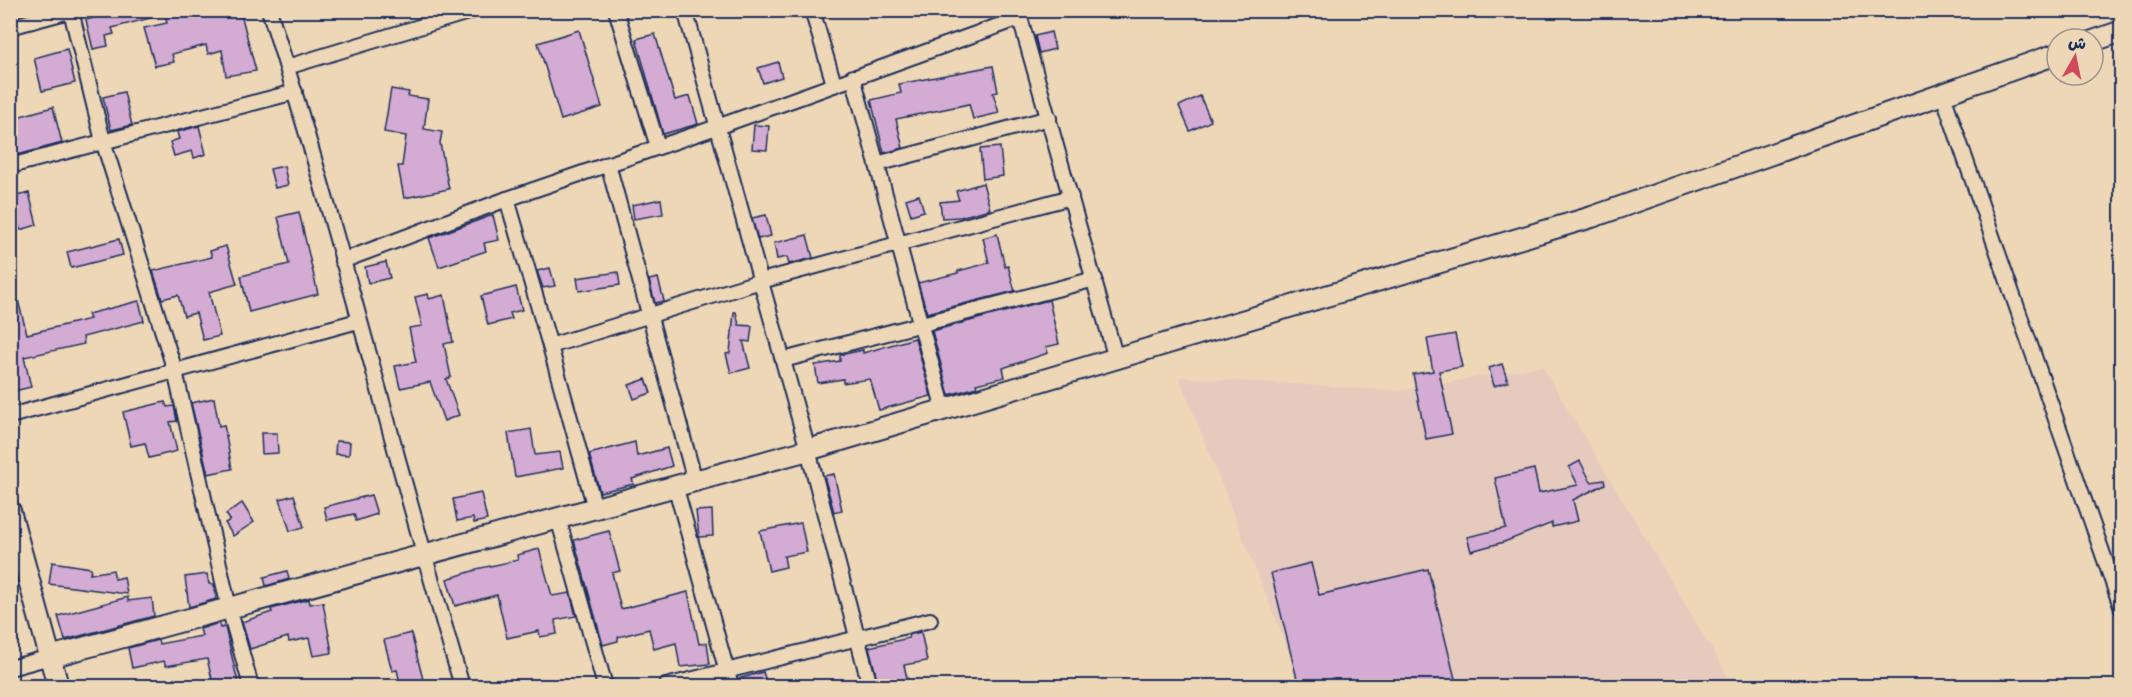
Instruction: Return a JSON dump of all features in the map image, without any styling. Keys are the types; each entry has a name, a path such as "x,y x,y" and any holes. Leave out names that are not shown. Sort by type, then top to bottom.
{"main road":[{"path":"2105,37 2121,31"},
{"path":"50,657 808,450 1592,217 2045,58"},
{"path":"10,511 58,687"}],"street":[{"path":"268,10 295,92 423,555 462,687"},
{"path":"616,10 658,147"},
{"path":"685,10 808,450 870,687"},
{"path":"812,10 834,84"},
{"path":"10,27 72,11 103,141 176,370 229,608 251,687"},
{"path":"286,67 467,12"},
{"path":"342,261 507,199 1020,18 1116,358"},
{"path":"853,77 944,410"},
{"path":"10,166 295,92"},
{"path":"1943,95 2121,609"},
{"path":"877,164 1049,118"},
{"path":"608,164 650,316 731,687"},
{"path":"550,346 761,281 1071,197"},
{"path":"507,199 595,508"},
{"path":"783,360 1095,279"},
{"path":"10,416 358,321"},
{"path":"558,518 604,687"},
{"path":"666,687 930,620"},
{"path":"10,668 50,657"}],"shaded area":[{"path":"1542,366 1734,686 1302,686 1179,377 1398,391"}],"building":[{"path":"124,10 162,10 162,15 112,28 114,34 106,36 108,46 93,49 86,20"},
{"path":"164,10 240,10 256,71 226,76 222,50 208,54 206,45 172,54 174,62 155,66 144,28 167,23"},
{"path":"579,30 602,107 561,120 538,43"},
{"path":"1051,32 1055,49 1039,53 1035,36"},
{"path":"655,34 675,100 690,96 698,124 663,134 636,39"},
{"path":"67,49 75,83 42,91 34,58"},
{"path":"778,62 782,77 763,83 758,68"},
{"path":"993,66 998,92 993,93 999,113 973,119 969,104 896,119 903,148 884,153 871,100 901,93 899,84"},
{"path":"391,89 409,92 408,96 428,99 424,129 442,132 440,143 449,189 404,198 398,166 402,166 406,136 384,132"},
{"path":"124,92 132,125 111,130 103,97"},
{"path":"1200,96 1211,121 1190,131 1179,106"},
{"path":"53,107 62,143 10,157 10,119"},
{"path":"754,125 769,126 767,150 752,149"},
{"path":"199,126 206,154 194,158 192,151 174,156 170,142 179,139 177,132"},
{"path":"1000,147 1003,176 983,179 980,149"},
{"path":"284,166 288,185 275,188 270,169"},
{"path":"983,183 990,209 960,217 942,218 940,202 959,200 956,191"},
{"path":"29,193 37,225 20,230 12,197"},
{"path":"919,195 924,211 911,215 906,199"},
{"path":"661,199 663,214 634,219 632,205"},
{"path":"299,212 318,294 249,312 241,276 289,264 278,217"},
{"path":"493,215 499,240 484,243 486,251 439,267 429,238"},
{"path":"766,215 771,236 758,239 752,218"},
{"path":"997,234 1005,267 1008,266 1015,291 927,313 918,283 989,263 983,238"},
{"path":"807,235 813,258 789,264 787,257 777,259 774,243"},
{"path":"119,239 123,255 71,268 67,252"},
{"path":"226,246 237,284 209,292 220,336 203,340 196,313 184,316 178,295 162,299 153,271 212,257 210,251"},
{"path":"386,262 390,278 368,283 365,267"},
{"path":"550,268 555,286 543,288 537,271"},
{"path":"618,272 620,285 579,291 577,278"},
{"path":"658,278 664,301 655,303 649,280"},
{"path":"516,287 522,310 510,313 512,319 488,325 481,296"},
{"path":"10,289 15,289 27,334 90,319 88,314 139,301 144,321 83,337 84,344 24,357 31,387 10,392"},
{"path":"428,294 429,299 444,295 453,342 444,344 451,377 446,379 459,415 444,421 430,382 400,388 395,366 416,362 409,328 422,326 415,297"},
{"path":"1049,300 1059,344 1046,347 1048,353 1003,368 1005,377 976,384 977,387 949,395 932,331"},
{"path":"734,312 736,312 739,325 752,326 750,342 743,341 750,368 731,373 726,354 730,353"},
{"path":"1455,334 1462,367 1439,371 1452,434 1426,439 1413,374 1433,371 1427,339"},
{"path":"915,338 931,396 879,410 870,379 843,383 843,379 818,383 815,365 840,361 840,355 863,350 863,353"},
{"path":"1502,364 1508,382 1494,386 1489,368"},
{"path":"646,379 651,393 634,399 629,385"},
{"path":"214,398 219,426 224,425 232,469 208,474 191,403"},
{"path":"165,402 167,407 174,406 177,421 170,422 177,451 149,458 145,443 131,446 123,412"},
{"path":"531,429 535,455 560,452 563,468 515,477 508,433"},
{"path":"261,433 277,433 278,453 262,454"},
{"path":"336,441 350,442 349,455 335,454"},
{"path":"635,442 637,456 667,448 672,466 632,479 634,484 600,492 589,454"},
{"path":"1580,461 1591,482 1604,480 1605,484 1573,500 1578,521 1552,527 1552,523 1504,542 1471,551 1467,537 1506,528 1495,478 1534,469 1539,493 1578,485 1569,467"},
{"path":"834,474 842,510 834,512 824,476"},
{"path":"481,493 487,520 474,523 473,518 457,521 453,499"},
{"path":"294,495 304,527 290,531 280,499"},
{"path":"371,495 377,514 356,521 354,514 327,520 324,507"},
{"path":"242,503 254,522 233,536 225,523 230,520 226,514"},
{"path":"712,510 713,536 699,537 696,511"},
{"path":"801,523 807,552 784,556 786,567 769,571 760,531"},
{"path":"609,531 620,571 612,573 621,609 688,592 699,644 707,643 710,664 680,667 676,643 654,649 649,629 618,637 618,641 603,645 574,540"},
{"path":"539,549 552,596 570,593 576,616 555,620 557,634 540,637 539,631 507,638 497,595 455,606 447,579 476,569 518,560 517,555"},
{"path":"52,562 91,568 90,574 113,570 115,579 124,577 127,594 49,584"},
{"path":"1311,563 1319,595 1428,569 1457,687 1299,687 1271,573"},
{"path":"287,571 289,579 266,586 264,577"},
{"path":"207,574 209,584 214,584 216,599 189,607 185,577"},
{"path":"128,597 128,601 152,598 154,616 65,640 58,616"},
{"path":"309,599 310,604 323,602 332,653 313,656 309,638 289,642 288,637 250,649 242,622 272,612 271,609"},
{"path":"219,623 220,628 225,627 239,687 214,687 207,659 166,666 164,661 132,668 128,648 158,640 159,644 202,636 200,629"},
{"path":"921,632 927,661 904,665 909,687 879,687 869,647 909,638 908,635"},
{"path":"411,633 425,687 401,687 397,670 392,671 384,640"},
{"path":"763,672 768,687 740,687 738,679"}]}
